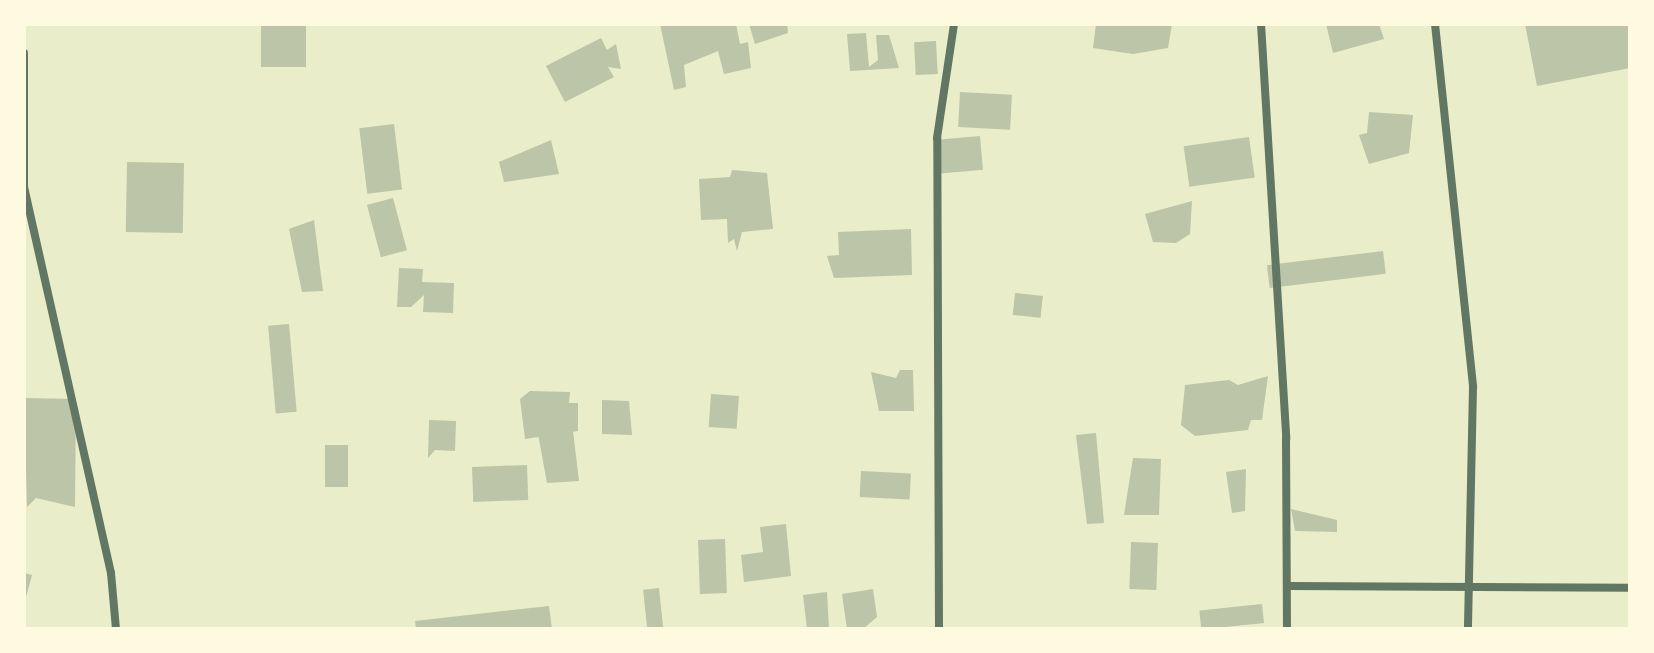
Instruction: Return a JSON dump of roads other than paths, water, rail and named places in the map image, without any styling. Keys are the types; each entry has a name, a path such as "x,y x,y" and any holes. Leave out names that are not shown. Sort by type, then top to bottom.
{"street":[{"path":"939,629 937,138 954,24"},
{"path":"1261,24 1287,629"},
{"path":"1435,24 1473,387 1468,629"},
{"path":"24,53 24,187 111,573 116,629"},
{"path":"1287,586 1630,588"}]}
